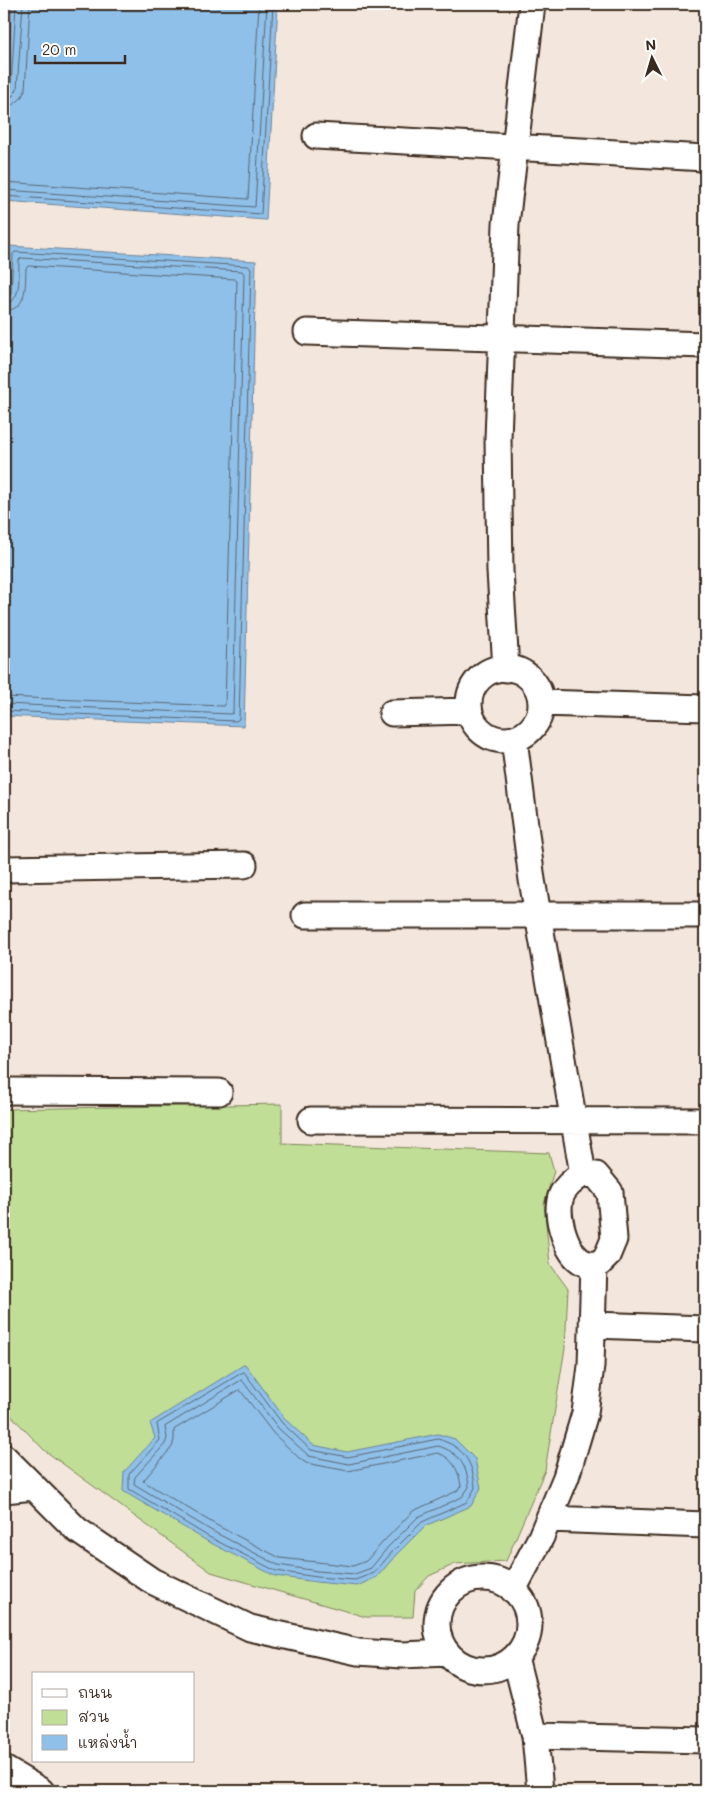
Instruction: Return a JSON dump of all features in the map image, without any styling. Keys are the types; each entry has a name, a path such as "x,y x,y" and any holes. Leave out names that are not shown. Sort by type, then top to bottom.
{"street":[{"path":"506,669 500,572 498,439 506,224 532,4"},
{"path":"316,136 705,158"},
{"path":"307,332 705,345"},
{"path":"500,668 506,669 524,673 533,681 539,692 541,703 540,716 525,735 514,739 502,740 490,737 481,731 469,711 469,700 473,688 479,679 489,672 500,668"},
{"path":"541,703 705,708"},
{"path":"392,713 469,711"},
{"path":"514,739 538,915 582,1174"},
{"path":"4,869 244,865"},
{"path":"305,915 705,915"},
{"path":"4,1091 219,1092"},
{"path":"311,1120 705,1120"},
{"path":"582,1174 596,1175 610,1192 614,1239 607,1256 599,1264 586,1264 570,1250 560,1225 560,1198 573,1180 582,1174"},
{"path":"513,1590 542,1537 566,1477 585,1413 592,1366 594,1264"},
{"path":"593,1325 705,1329"},
{"path":"4,1457 77,1530 152,1581 250,1628 358,1652 402,1655 446,1653"},
{"path":"4,1490 34,1487"},
{"path":"549,1519 705,1524"},
{"path":"486,1578 500,1582 513,1590 523,1602 528,1616 529,1630 524,1645 515,1657 502,1666 488,1670 472,1669 458,1663 446,1653 439,1639 436,1625 439,1609 446,1596 457,1586 471,1580 486,1578"},
{"path":"515,1657 535,1736 540,1791"},
{"path":"535,1736 705,1740"},
{"path":"4,1769 41,1791"}],"green space":[{"path":"282,1104 282,1143 549,1153 554,1171 544,1204 550,1264 568,1289 565,1348 545,1470 506,1561 455,1564 429,1576 415,1591 413,1617 366,1617 211,1572 44,1450 4,1408 4,1109"}],"water":[{"path":"12,4 278,4 266,220 4,201 4,125"},
{"path":"9,246 256,261 244,726 4,716 4,337"},
{"path":"245,1364 286,1420 313,1445 347,1452 438,1434 455,1439 475,1459 481,1488 471,1506 425,1526 377,1577 357,1586 275,1576 207,1541 123,1491 124,1472 155,1438 150,1423"}]}
